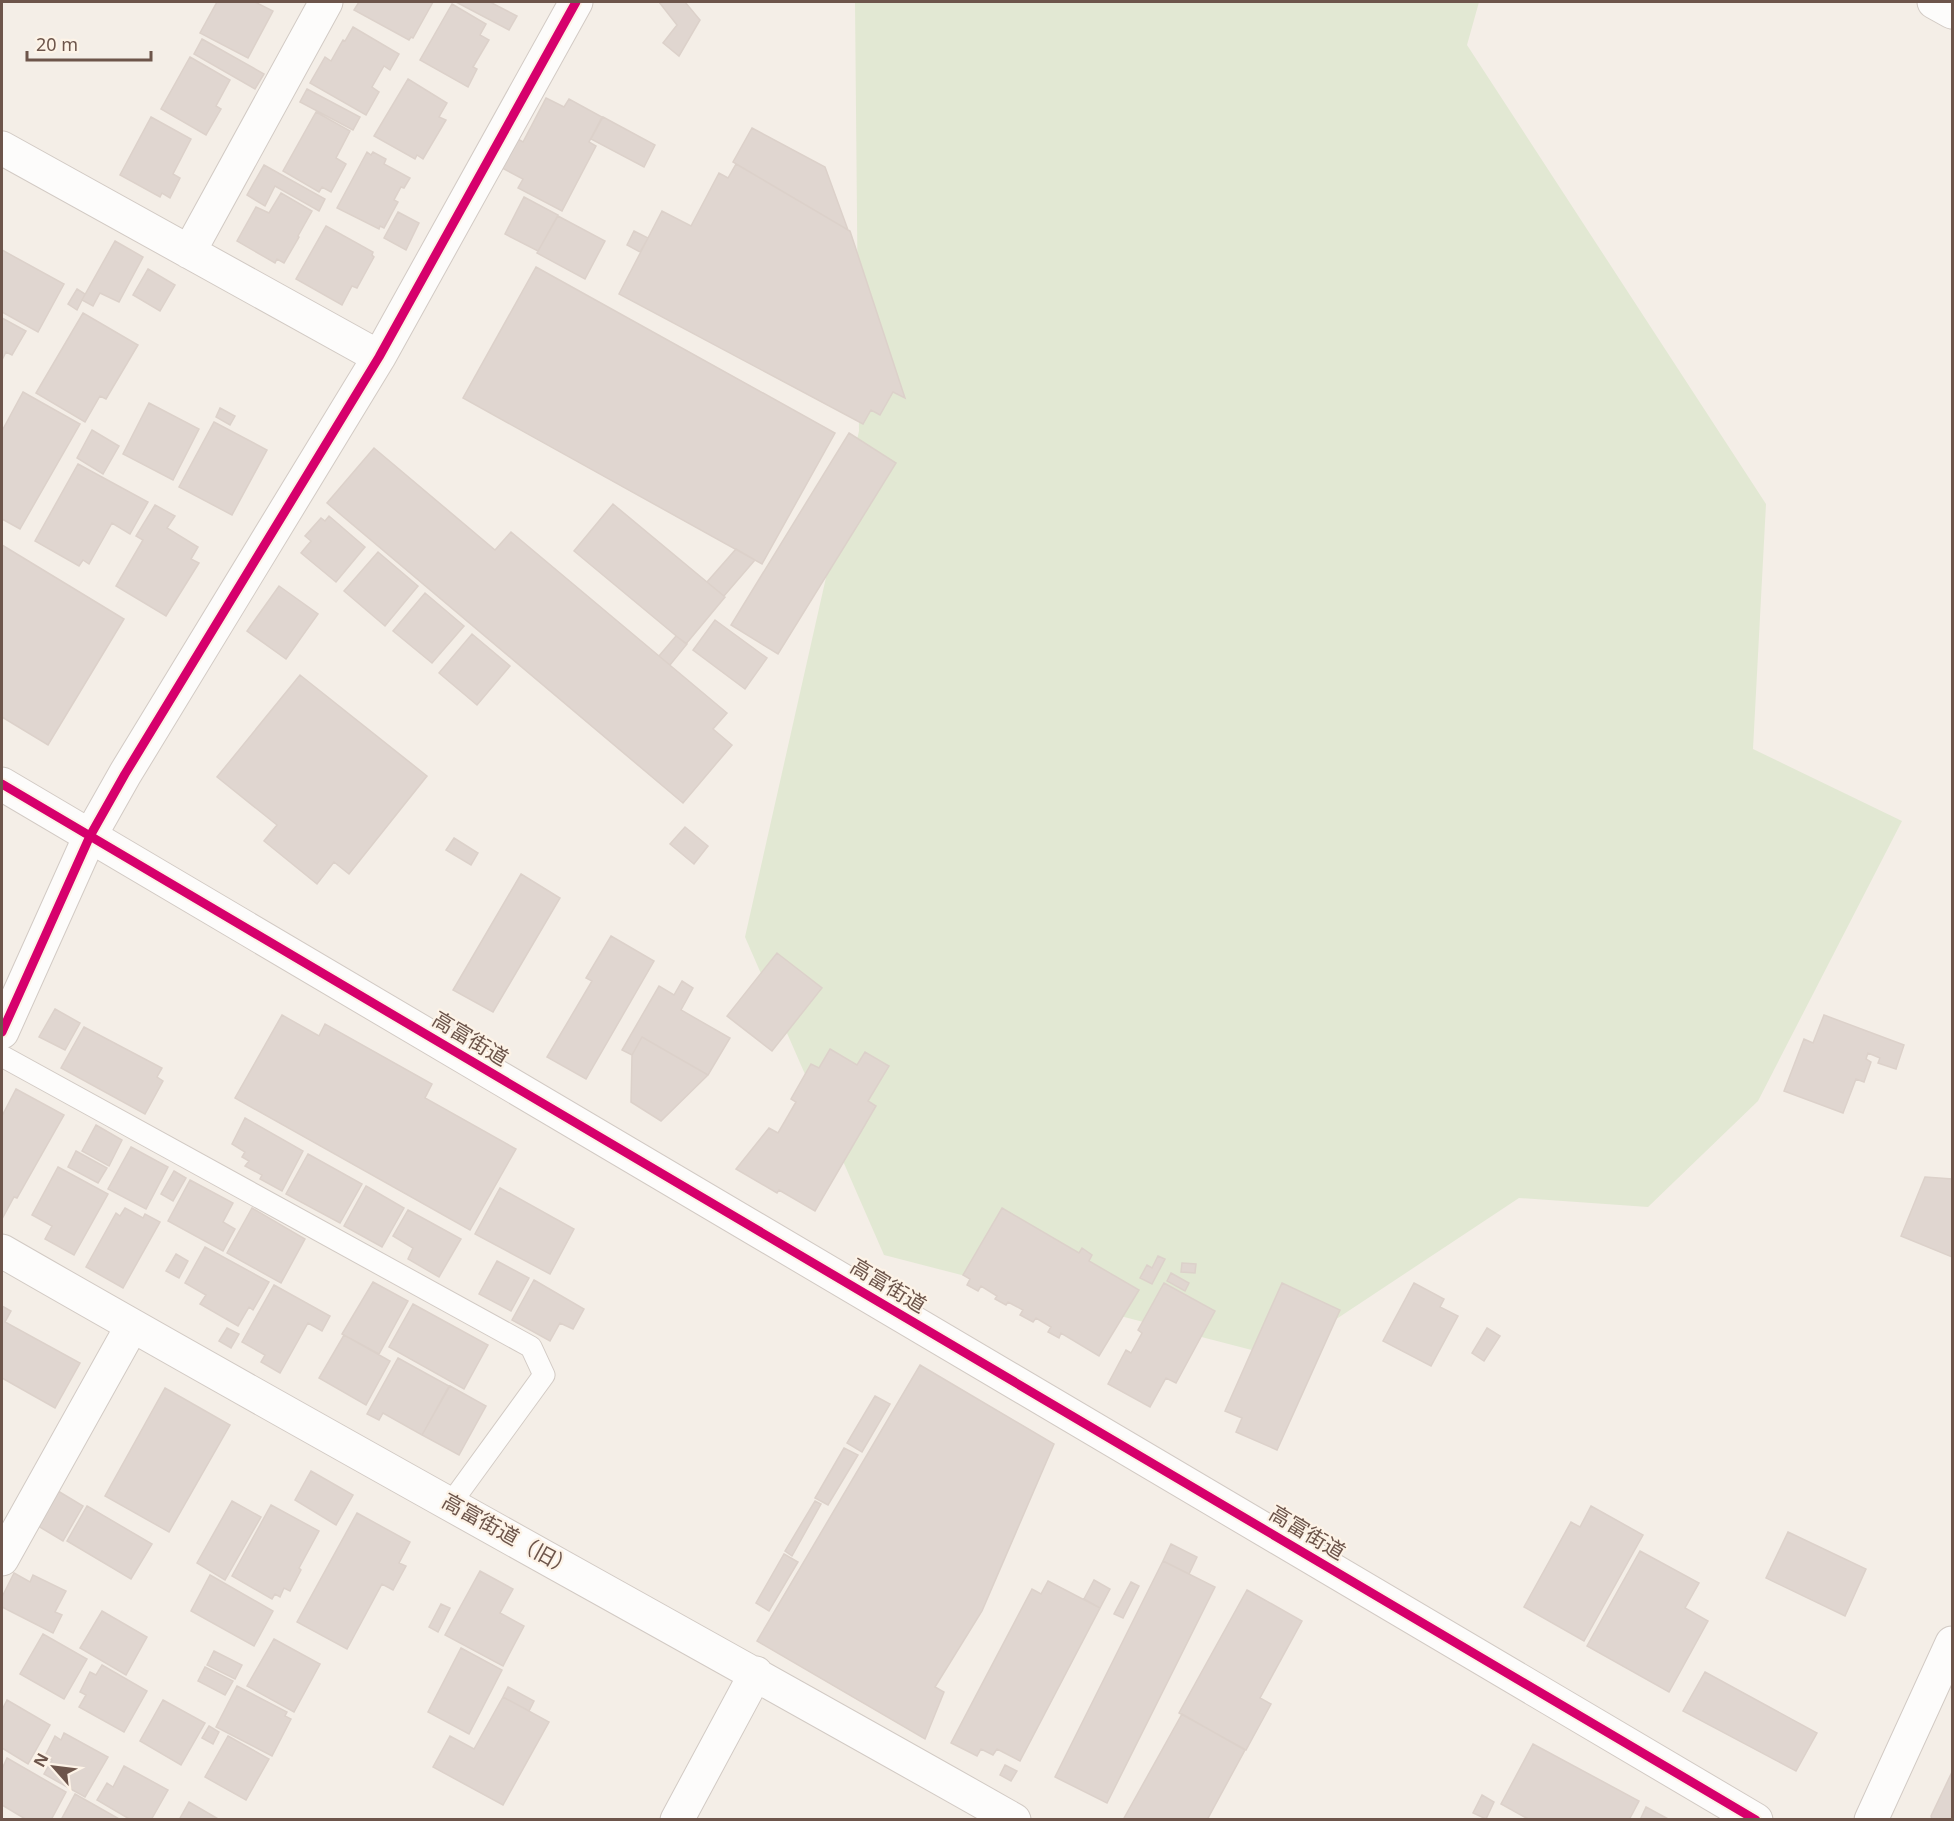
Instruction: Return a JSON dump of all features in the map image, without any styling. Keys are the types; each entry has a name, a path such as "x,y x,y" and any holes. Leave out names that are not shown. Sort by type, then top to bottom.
{"street":[{"path":"189,252 326,2"},
{"path":"2,1032 90,836 379,357 576,2"},
{"path":"1934,2 1953,12"},
{"path":"2,148 379,357"},
{"name":"高富街道","path":"2,784 1756,1820"},
{"name":"高富街道（旧）","path":"2,1251 1014,1820"},
{"path":"2,1559 132,1326"},
{"path":"1870,1820 1953,1643"},
{"path":"677,1820 756,1673"}],"lane":[{"path":"2,1056 531,1347 544,1375 451,1503"}],"green space":[{"path":"855,2 1479,2 1467,45 1766,504 1753,749 1902,821 1758,1101 1648,1207 1519,1198 1279,1357 884,1255 745,937 859,431"}],"building":[{"path":"217,2 255,2 273,11 248,58 200,33"},
{"path":"359,2 433,2 413,38 409,40 354,10"},
{"path":"456,2 490,2 517,16 509,30"},
{"path":"659,2 685,2 700,20 679,56 663,43 677,25"},
{"path":"452,4 486,24 480,35 489,40 473,67 477,69 468,87 420,60"},
{"path":"353,27 399,54 390,70 384,66 372,87 379,92 366,115 310,83 325,57 331,61"},
{"path":"202,39 264,74 255,89 194,54"},
{"path":"190,57 230,80 216,106 221,109 206,135 161,109"},
{"path":"408,79 447,103 439,117 446,120 423,159 417,155 415,159 374,136"},
{"path":"307,89 360,117 353,130 300,102"},
{"path":"546,98 564,107 569,99 602,117 589,142 596,146 562,211 518,188 523,179 502,168 518,139 523,142"},
{"path":"316,112 350,131 336,158 346,164 331,192 322,187 319,192 283,171"},
{"path":"151,117 191,139 173,174 180,178 170,198 162,193 160,197 120,175"},
{"path":"603,117 655,145 644,167 591,139"},
{"path":"752,128 825,167 848,230 733,162"},
{"path":"367,152 371,155 373,152 386,159 384,164 410,178 404,188 401,187 394,200 398,202 384,228 380,226 379,229 337,208"},
{"path":"736,164 850,231 905,398 893,392 880,415 871,410 863,424 619,294 662,211 691,226 719,173 728,178"},
{"path":"264,165 325,199 319,211 275,186 265,206 247,195"},
{"path":"281,193 312,211 284,263 277,259 275,263 237,241 256,207 269,213"},
{"path":"524,197 558,215 538,251 505,234"},
{"path":"398,212 419,223 406,250 384,238"},
{"path":"558,216 605,241 585,279 537,253"},
{"path":"326,226 373,252 374,257 357,288 352,286 342,305 296,279"},
{"path":"634,231 648,238 640,252 627,245"},
{"path":"115,241 143,257 119,302 100,293 93,306 82,300"},
{"path":"2,250 64,284 38,332 2,312"},
{"path":"536,267 835,433 762,564 463,398"},
{"path":"148,269 175,285 160,311 133,295"},
{"path":"77,289 85,294 77,310 68,304"},
{"path":"83,313 138,345 106,399 100,396 85,422 36,393"},
{"path":"2,318 26,331 12,355 6,352 2,360"},
{"path":"23,392 80,424 20,529 2,519 2,431"},
{"path":"149,403 199,429 173,480 123,454"},
{"path":"220,408 235,416 230,425 216,417"},
{"path":"214,422 267,450 232,515 179,487"},
{"path":"92,430 119,446 103,474 77,458"},
{"path":"849,433 896,463 778,654 731,625"},
{"path":"374,448 495,550 511,532 727,713 713,729 732,745 683,803 327,503"},
{"path":"78,464 148,502 130,534 112,523 89,564 83,560 79,566 35,541"},
{"path":"613,504 725,597 686,644 574,551"},
{"path":"155,505 175,516 167,528 198,547 191,559 199,563 166,616 116,586 143,540 136,536"},
{"path":"329,516 365,547 336,582 301,553 311,541 305,536 321,518 325,521"},
{"path":"2,545 124,619 48,745 2,717"},
{"path":"736,549 755,560 724,596 707,582"},
{"path":"378,552 418,586 385,626 344,591"},
{"path":"279,586 318,614 286,659 247,631"},
{"path":"425,593 464,626 432,663 393,631"},
{"path":"715,620 767,658 745,689 693,650"},
{"path":"472,634 510,666 477,705 439,673"},
{"path":"676,636 687,644 670,665 659,656"},
{"path":"300,675 427,776 349,874 334,862 317,884 264,841 277,825 217,777"},
{"path":"685,827 708,846 694,864 670,844"},
{"path":"454,838 478,853 471,865 446,850"},
{"path":"521,874 560,898 493,1012 453,990"},
{"path":"611,936 654,961 586,1079 547,1057 592,981 586,978"},
{"path":"777,953 822,988 772,1051 727,1016"},
{"path":"682,981 693,988 681,1010 730,1038 708,1075 642,1037 632,1055 622,1050 659,986 674,995"},
{"path":"55,1009 80,1023 65,1050 39,1037"},
{"path":"282,1015 319,1036 325,1024 432,1084 425,1098 516,1149 470,1230 235,1098"},
{"path":"1824,1015 1904,1045 1896,1069 1878,1063 1880,1058 1868,1053 1866,1059 1871,1062 1864,1082 1856,1079 1843,1113 1784,1091 1804,1039 1813,1043"},
{"path":"84,1027 162,1068 157,1077 163,1081 145,1114 61,1068"},
{"path":"642,1037 708,1075 661,1121 631,1102 632,1055"},
{"path":"830,1049 857,1065 865,1052 889,1066 868,1101 876,1106 815,1211 779,1190 777,1193 736,1169 769,1128 778,1133 796,1102 791,1099 811,1064 819,1068"},
{"path":"16,1089 64,1115 17,1198 14,1197 2,1219 2,1116"},
{"path":"245,1118 303,1151 282,1191 260,1179 262,1175 245,1166 249,1161 242,1157 245,1152 232,1144"},
{"path":"96,1125 122,1140 109,1166 82,1151"},
{"path":"131,1147 168,1167 146,1209 108,1189"},
{"path":"76,1151 107,1168 98,1183 68,1167"},
{"path":"308,1154 362,1184 340,1223 286,1194"},
{"path":"58,1167 108,1194 74,1255 45,1239 52,1226 32,1215"},
{"path":"174,1171 186,1178 173,1201 161,1194"},
{"path":"1925,1177 1952,1179 1952,1257 1901,1236"},
{"path":"190,1180 233,1203 223,1222 235,1229 223,1251 168,1221"},
{"path":"366,1186 404,1208 382,1247 344,1226"},
{"path":"500,1188 574,1229 550,1274 475,1234"},
{"path":"125,1208 143,1218 145,1214 160,1222 123,1288 86,1267 116,1213 120,1216"},
{"path":"252,1208 305,1239 281,1283 227,1253"},
{"path":"1002,1208 1079,1253 1082,1248 1092,1255 1089,1261 1139,1290 1099,1356 1061,1333 1059,1338 1048,1332 1051,1327 1036,1318 1033,1322 1020,1315 1023,1310 1008,1302 1006,1305 995,1299 997,1296 981,1286 978,1291 967,1285 970,1279 963,1275"},
{"path":"408,1210 461,1239 439,1277 408,1259 413,1248 393,1236"},
{"path":"205,1247 269,1282 253,1310 249,1307 238,1326 200,1304 206,1295 185,1283"},
{"path":"176,1254 188,1261 179,1278 166,1271"},
{"path":"1158,1256 1165,1259 1152,1284 1140,1278 1147,1265 1152,1268"},
{"path":"497,1261 529,1278 511,1311 479,1294"},
{"path":"1182,1263 1196,1264 1195,1273 1181,1272"},
{"path":"1171,1273 1189,1283 1185,1291 1167,1281"},
{"path":"534,1280 584,1309 573,1329 560,1323 550,1341 512,1320"},
{"path":"373,1282 408,1301 379,1354 342,1334"},
{"path":"1164,1283 1215,1311 1176,1383 1166,1378 1150,1407 1108,1384 1126,1350 1131,1353 1142,1333 1138,1330"},
{"path":"1282,1283 1340,1310 1277,1450 1236,1432 1242,1418 1225,1411"},
{"path":"1414,1283 1444,1299 1440,1307 1458,1316 1431,1366 1383,1341"},
{"path":"274,1285 330,1316 322,1331 308,1323 280,1373 261,1362 265,1355 242,1342"},
{"path":"413,1304 488,1345 464,1389 389,1347"},
{"path":"2,1306 11,1311 5,1322 80,1363 55,1408 2,1378"},
{"path":"227,1328 239,1334 231,1348 219,1341"},
{"path":"1487,1328 1500,1336 1484,1361 1472,1353"},
{"path":"344,1335 390,1361 366,1405 319,1378"},
{"path":"398,1358 449,1386 422,1435 383,1413 379,1420 367,1414"},
{"path":"920,1365 1054,1444 982,1611 935,1687 944,1692 925,1739 757,1641"},
{"path":"450,1386 486,1406 459,1455 422,1435"},
{"path":"165,1388 230,1425 169,1532 105,1496"},
{"path":"875,1396 890,1404 862,1452 847,1443"},
{"path":"844,1448 858,1455 828,1505 815,1498"},
{"path":"311,1471 353,1495 336,1525 295,1500"},
{"path":"58,1491 83,1506 63,1541 38,1526"},
{"path":"232,1501 261,1517 225,1580 197,1563"},
{"path":"815,1501 821,1504 792,1556 785,1551"},
{"path":"271,1505 319,1531 299,1568 301,1570 290,1591 284,1588 280,1597 275,1594 272,1599 232,1576"},
{"path":"87,1506 152,1544 131,1579 67,1541"},
{"path":"1591,1506 1643,1535 1584,1641 1524,1607 1571,1522 1580,1527"},
{"path":"357,1513 410,1542 399,1563 406,1566 393,1590 382,1584 347,1649 297,1622"},
{"path":"1788,1532 1866,1569 1845,1616 1766,1578"},
{"path":"1171,1544 1197,1557 1189,1574 1163,1561"},
{"path":"1640,1551 1699,1583 1685,1608 1708,1621 1669,1692 1587,1646"},
{"path":"784,1554 798,1562 769,1611 756,1603"},
{"path":"1163,1561 1215,1587 1107,1803 1055,1777"},
{"path":"480,1571 513,1589 500,1613 524,1626 503,1666 445,1635"},
{"path":"14,1573 30,1582 33,1575 66,1591 55,1612 62,1615 53,1633 2,1607 2,1597"},
{"path":"210,1575 273,1611 254,1646 191,1611"},
{"path":"1094,1580 1110,1589 1100,1608 1084,1599"},
{"path":"1048,1581 1100,1608 1020,1761 997,1749 993,1755 981,1749 977,1756 951,1743 1032,1589 1041,1594"},
{"path":"1131,1582 1139,1586 1123,1618 1114,1614"},
{"path":"1247,1590 1302,1621 1260,1698 1271,1704 1246,1750 1179,1713"},
{"path":"441,1604 450,1608 438,1632 429,1627"},
{"path":"102,1611 147,1637 126,1675 80,1648"},
{"path":"43,1634 87,1659 64,1699 20,1674"},
{"path":"274,1639 320,1664 294,1712 247,1686"},
{"path":"461,1648 502,1670 469,1734 428,1712"},
{"path":"214,1651 242,1665 235,1679 207,1665"},
{"path":"102,1665 147,1691 124,1732 79,1707 86,1695 80,1692 90,1672 96,1675"},
{"path":"205,1667 233,1681 225,1695 198,1681"},
{"path":"1705,1672 1817,1733 1796,1771 1683,1711"},
{"path":"237,1686 287,1712 285,1716 291,1719 272,1756 216,1727"},
{"path":"508,1687 534,1701 529,1711 503,1697"},
{"path":"503,1697 549,1722 503,1805 433,1767 450,1736 474,1749"},
{"path":"7,1700 50,1725 28,1764 2,1748 2,1710"},
{"path":"163,1700 205,1723 181,1765 140,1741"},
{"path":"1182,1714 1245,1750 1207,1820 1123,1820"},
{"path":"209,1726 219,1732 213,1744 202,1738"},
{"path":"64,1733 108,1757 85,1797 44,1774 52,1760 45,1756 55,1736 61,1740"},
{"path":"228,1736 269,1759 246,1800 205,1777"},
{"path":"1533,1744 1639,1801 1629,1820 1530,1820 1501,1804"},
{"path":"7,1758 66,1792 51,1820 27,1820 2,1805 2,1769"},
{"path":"1005,1765 1017,1771 1011,1781 1000,1775"},
{"path":"124,1766 168,1790 151,1820 131,1820 97,1800 107,1783 113,1787"},
{"path":"1952,1772 1952,1820 1932,1820 1931,1816"},
{"path":"75,1794 121,1820 61,1820"},
{"path":"1482,1795 1494,1802 1486,1819 1473,1813"},
{"path":"189,1802 220,1820 179,1820"},
{"path":"1646,1807 1670,1820 1640,1820"}],"cycle path":[{"path":"2,1032 90,836 125,774 379,357 576,2"},
{"path":"2,784 1756,1820"}]}
